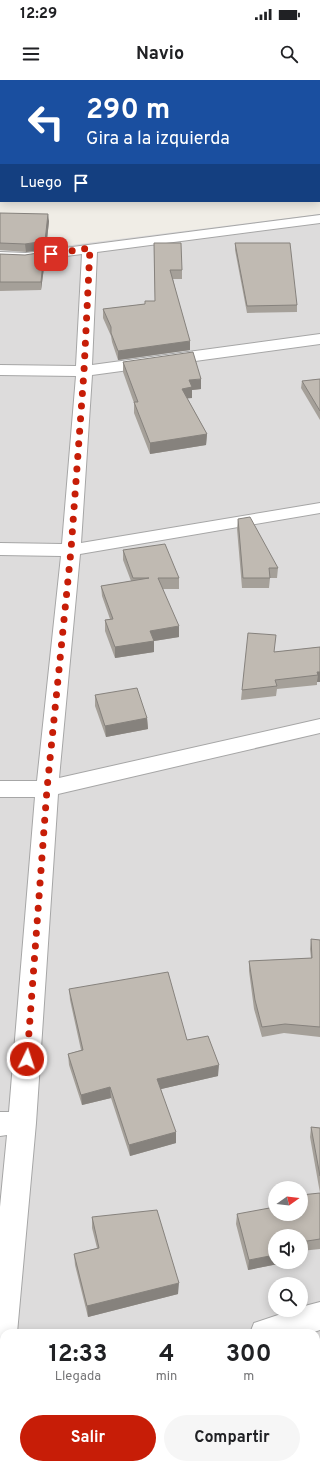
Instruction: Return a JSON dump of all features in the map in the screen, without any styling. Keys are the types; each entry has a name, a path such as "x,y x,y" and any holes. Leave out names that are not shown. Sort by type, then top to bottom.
{"street":[{"path":"0,256 26,257 320,219"},
{"path":"1,1329 11,1123 71,550 84,371 90,248"},
{"path":"0,370 84,371 320,339"},
{"path":"0,549 71,550 320,508"},
{"path":"0,789 47,789 320,726"},
{"path":"277,1329 320,1316"}],"shaded area":[{"path":"320,214 320,1329 0,1329 0,245 63,246"}],"building":[{"path":"0,213 48,214 45,241 25,244 0,243"},
{"path":"154,243 181,243 182,270 170,270 190,341 118,351 111,333 111,327 103,309 145,304 145,301 155,301"},
{"path":"235,243 290,243 297,305 247,306"},
{"path":"44,252 41,282 0,282 0,254 25,255"},
{"path":"193,352 201,379 189,380 192,387 182,389 207,434 150,443 134,402 138,402 123,362"},
{"path":"320,379 320,411 302,381"},
{"path":"250,517 278,568 269,568 270,578 243,578 238,519"},
{"path":"165,544 179,578 158,578 179,626 150,631 154,641 115,647 105,620 113,619 101,586 149,578 133,578 123,550"},
{"path":"248,633 276,635 274,652 320,647 320,672 317,672 318,675 275,680 277,686 242,690"},
{"path":"137,688 147,718 105,726 95,695"},
{"path":"311,939 320,940 320,1027 285,1024 262,1027 255,1000 249,961 312,958"},
{"path":"168,972 187,1040 208,1036 219,1065 157,1079 176,1132 129,1145 110,1087 81,1095 68,1054 83,1050 69,989"},
{"path":"311,1127 320,1128 320,1176"},
{"path":"320,1193 320,1239 308,1241 308,1229 268,1229 268,1256 249,1260 237,1214 268,1208 268,1221 308,1221 308,1194"},
{"path":"157,1210 179,1283 87,1306 74,1254 99,1248 92,1217"}],"route":[{"path":"27,1059 47,789 71,550 84,371 90,248 51,254"}]}
